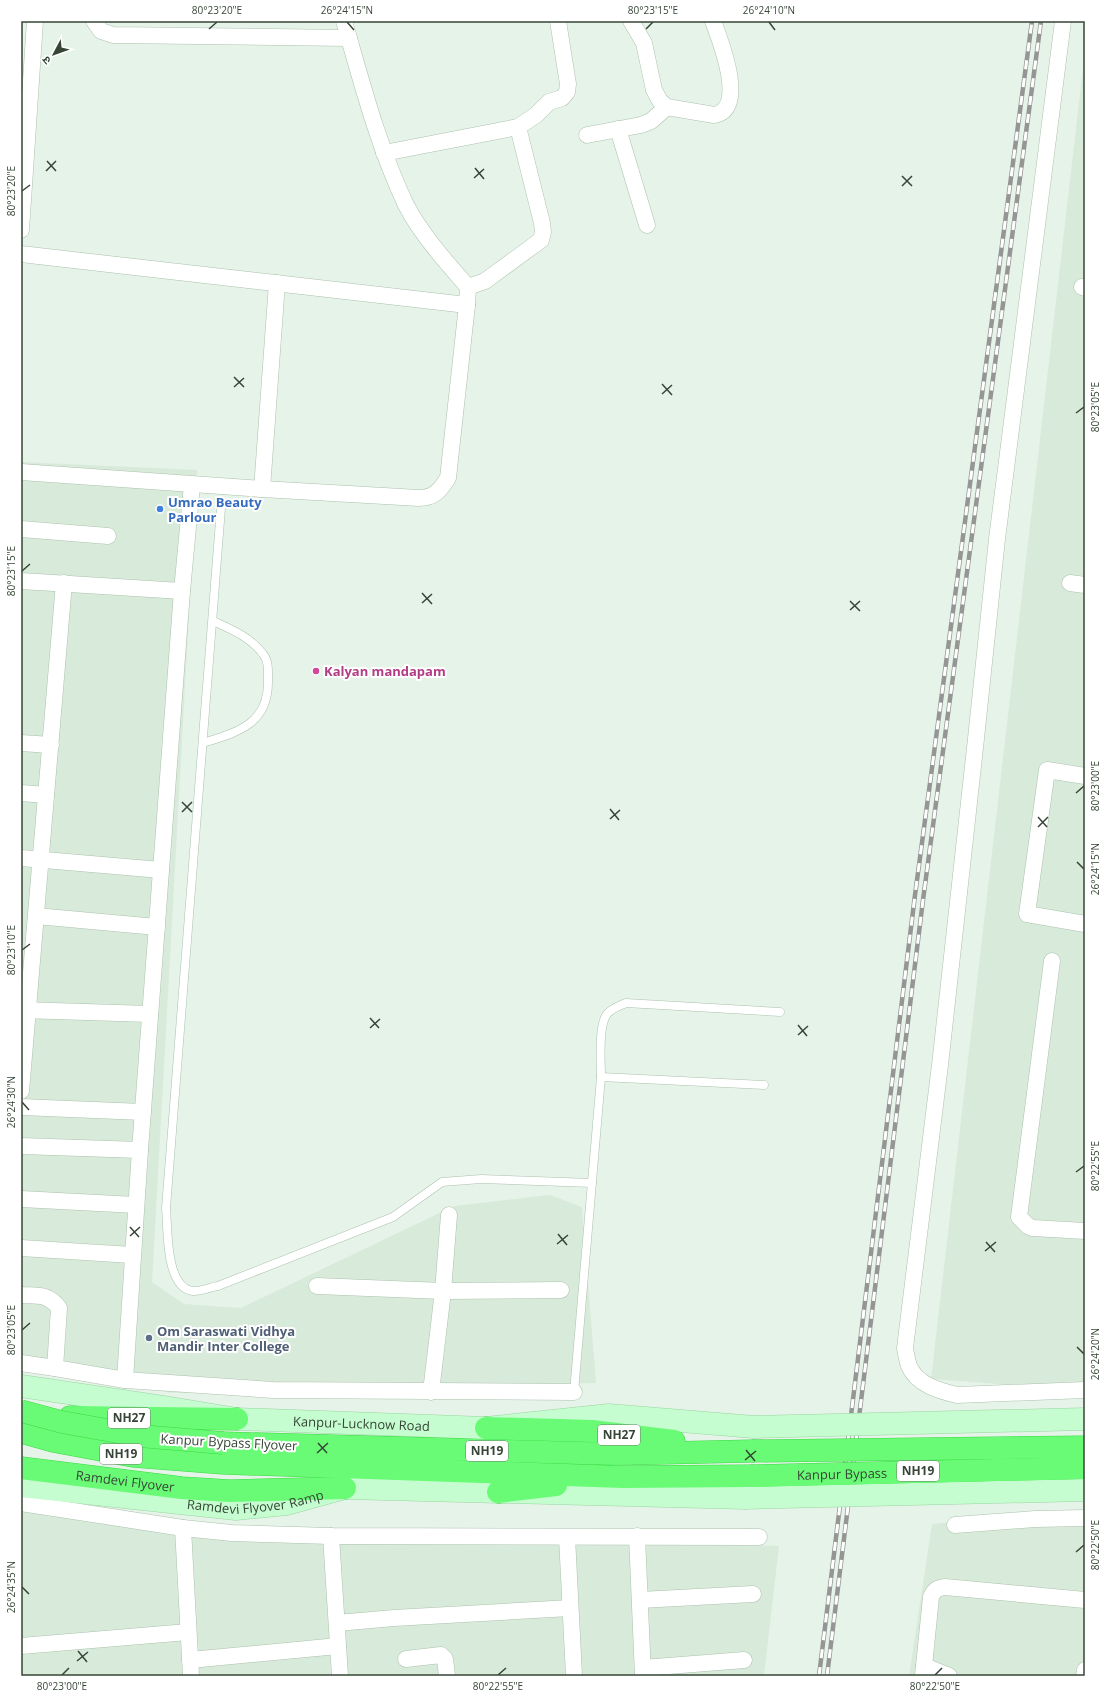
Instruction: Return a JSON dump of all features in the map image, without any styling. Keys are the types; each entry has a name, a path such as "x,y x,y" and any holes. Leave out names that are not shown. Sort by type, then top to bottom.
{"highway":[{"name":"Kanpur Bypass Flyover","path":"21,1411 62,1422 223,1453 622,1477"},
{"name":"NH27","path":"21,1418 237,1420"},
{"name":"NH27","path":"486,1428 592,1431 752,1451"},
{"name":"Kanpur Bypass Flyover","path":"21,1432 53,1441 133,1456 223,1453 618,1454 752,1451"},
{"name":"Kanpur Bypass","path":"752,1451 1085,1447"},
{"name":"Ramdevi Flyover","path":"21,1468 182,1488 233,1500 346,1488"},
{"name":"Kanpur Bypass","path":"622,1477 751,1476 1085,1468"},
{"path":"498,1492 622,1477"}],"main road":[{"name":"Kanpur-Lucknow Road","path":"21,1386 163,1407 237,1420 486,1428 609,1415 754,1427 1085,1419"},
{"name":"Ramdevi Flyover Ramp","path":"21,1486 233,1500"},
{"path":"346,1488 745,1498 1085,1490"}],"street":[{"path":"21,230 35,21"},
{"path":"94,21 101,31 113,36 349,38"},
{"path":"21,472 262,490 419,498 426,498 438,492 448,478 468,287 436,251 407,206 384,153 344,21"},
{"path":"384,153 518,127 536,115 549,102 562,98 567,92 568,84 558,21"},
{"path":"632,21 644,43 654,90 660,101 667,107 714,115 725,110 729,103 731,90 729,71 713,21"},
{"path":"1063,21 997,539 940,1065 904,1348 910,1368 922,1382 937,1390 957,1395 1085,1390"},
{"path":"587,135 651,121 667,107"},
{"path":"468,287 485,281 540,240 543,232 518,127"},
{"path":"618,129 647,225"},
{"path":"21,254 467,305"},
{"path":"262,490 277,283"},
{"path":"125,1380 132,1255 150,1014 182,591 192,485"},
{"path":"21,529 108,536"},
{"path":"21,580 182,591"},
{"path":"21,1091 24,1010 36,916 64,584"},
{"path":"21,743 51,745"},
{"path":"1085,776 1047,770 1027,914 1085,924"},
{"path":"21,793 46,794"},
{"path":"21,858 161,870"},
{"path":"36,916 157,927"},
{"path":"1052,961 1019,1217 1028,1226 1033,1228 1085,1231"},
{"path":"24,1010 150,1014"},
{"path":"21,1107 143,1112"},
{"path":"21,1146 140,1150"},
{"path":"21,1199 136,1204"},
{"path":"431,1392 443,1291 449,1215"},
{"path":"21,1248 132,1255"},
{"path":"317,1286 443,1291 561,1290"},
{"path":"21,1295 47,1297 54,1301 59,1308 55,1368"},
{"path":"21,1364 55,1368 125,1380 273,1390 574,1392"},
{"path":"21,1503 183,1528 232,1533 330,1536 759,1537"},
{"path":"955,1525 1035,1519 1085,1518"},
{"path":"183,1528 191,1676"},
{"path":"330,1536 340,1676"},
{"path":"637,1536 643,1672 744,1660"},
{"path":"567,1537 574,1676"},
{"path":"949,1676 923,1671 931,1597 934,1591 938,1588 945,1587 1085,1600"},
{"path":"640,1600 753,1594"},
{"path":"337,1623 394,1618 570,1608"},
{"path":"21,1646 188,1632"},
{"path":"190,1660 338,1646"},
{"path":"406,1659 441,1655 444,1659 447,1676"},
{"path":"1084,1676 1085,1670"}],"lane":[{"path":"221,508 166,1208 171,1266 177,1280 185,1288 194,1291 218,1286 393,1217 442,1182 481,1180 592,1183"},
{"path":"203,743 233,734 248,724 265,706 268,694 268,662 264,655 254,644 239,633 212,620"},
{"path":"574,1392 601,1077 602,1029 606,1016 612,1009 626,1003 780,1012"},
{"path":"601,1077 764,1085"}],"shaded area":[{"path":"1085,51 1085,1387 1051,1388 931,1379"},
{"path":"21,462 197,470 152,1282 184,1304 241,1308 454,1206 550,1195 582,1207 596,1383 171,1393 21,1362"},
{"path":"21,1504 169,1527 369,1537 779,1546 764,1676 21,1676"},
{"path":"1085,1512 1085,1676 909,1676 932,1524 1050,1513"}],"railway":[{"path":"819,1676 915,895 1032,21"},
{"path":"827,1676 923,900 1041,21"}],"place":[{"name":"Umrao Beauty Parlour","path":"160,509"},
{"name":"Kalyan mandapam","path":"316,671"},
{"name":"Om Saraswati Vidhya Mandir Inter College","path":"149,1338"}]}
